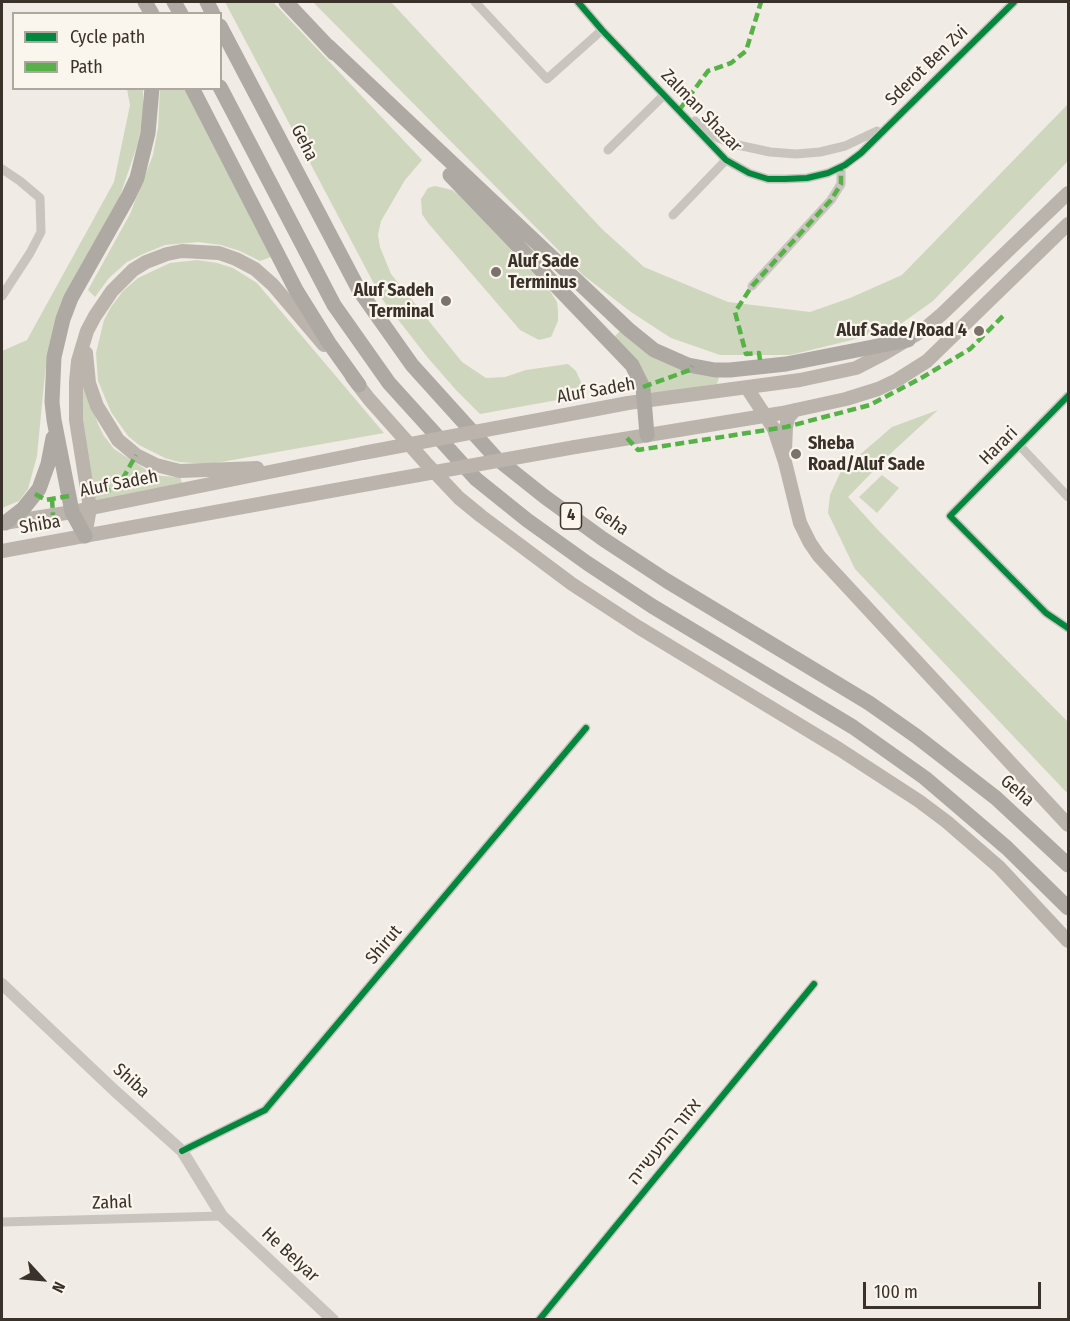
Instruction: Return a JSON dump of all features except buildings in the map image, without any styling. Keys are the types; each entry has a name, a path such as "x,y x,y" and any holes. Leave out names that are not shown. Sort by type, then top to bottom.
{"highway":[{"path":"286,2 619,351 637,374 643,387 647,435"},
{"name":"Geha","path":"222,31 359,290 412,365 496,458 544,497 629,556 869,703 916,736 996,798 1068,865"},
{"path":"328,46 628,329 654,350 688,365 730,370 786,364 908,340"},
{"path":"85,536 72,512 54,420 53,366 57,338 79,283 137,178 148,133 152,90"},
{"path":"193,90 296,290 359,385"},
{"name":"4","path":"222,90 334,305 389,383 476,479 527,520 587,563 652,606 853,727 925,778 1007,848 1068,908"},
{"path":"3,524 30,502 42,481 52,448 54,420"}],"main road":[{"name":"Aluf Sadeh","path":"72,512 549,418 800,380 856,368 908,340 942,314 1068,193"},
{"path":"1068,224 927,361 878,389 846,399 795,410 575,447 385,481 85,536 90,508 75,402 81,347 95,316 119,284 133,270 167,254 197,250 219,253 245,263 264,276 425,462 459,498 572,584 638,627 839,748 919,801 999,867 1068,941"},
{"path":"95,316 86,352 89,383 103,417 118,440 130,451 156,465 180,471 298,466"},
{"path":"747,388 767,415 774,429 785,462 800,523 819,556 1068,825"},
{"path":"785,462 786,427 788,418 795,410"},
{"name":"Shiba","path":"3,524 72,512"},
{"name":"Shiba","path":"2,551 85,536"}],"street":[{"path":"475,2 547,79 602,30"},
{"name":"Zalman Shazar","path":"578,2 726,160 749,174 768,178 807,178 828,173 861,153 887,126"},
{"name":"Sderot Ben Zvi","path":"887,126 1014,2"},
{"path":"608,150 664,95"},
{"name":"Zalman Shazar","path":"664,95 718,138 770,152 796,154 820,152 844,146 887,126"},
{"path":"673,215 726,160"},
{"path":"752,286 831,200 841,184 841,167"},
{"path":"2,169 40,198 41,232 2,296"},
{"name":"Harari","path":"1068,396 950,516 1046,613 1068,628"},
{"path":"1020,446 1068,497"},
{"name":"Shirut","path":"182,1151 265,1110 586,728"},
{"name":"Shiba","path":"2,984 182,1151 222,1216"},
{"name":"אזור התעשייה","path":"539,1320 814,984"},
{"name":"Zahal","path":"2,1222 222,1216"},
{"name":"He BeIyar","path":"222,1216 333,1320"}],"green space":[{"path":"225,2 273,2 422,160 405,180 381,221 378,235 380,247 391,274 462,362 486,378 505,377 526,370 568,364 576,371 581,382 581,390 574,397 480,414 456,390 382,299"},
{"path":"313,2 391,2 602,229 644,267 728,302 810,312 850,298 902,275 1068,104 1068,161 933,301 902,323 852,340 790,355 720,355 671,338 631,312 583,275"},
{"path":"127,90 143,90 143,120 137,146 116,208 50,343 37,456 28,489 19,501 2,508 2,351 27,340 114,182 130,105"},
{"path":"160,90 185,90 271,257 260,261 221,245 198,242 165,245 127,262 109,278 95,297 88,290 130,214 153,155 158,128"},
{"path":"435,186 452,190 459,195 550,291 557,302 558,311 558,321 551,337 539,340 520,330 428,223 422,214 421,199 428,188"},
{"path":"197,260 233,268 257,283 384,433 210,464 179,462 165,458 139,445 128,436 111,412 98,381 96,353 104,320 123,291 138,278 170,263"},
{"path":"621,330 720,374 717,384 652,394 649,385 614,337"},
{"path":"85,383 98,424 114,449 145,469 161,476 180,477 182,483 93,501 80,417 80,384"},
{"path":"938,410 848,497 1068,722 1068,794 855,569 828,513 830,495 841,471 892,427"},
{"path":"882,475 899,488 877,513 859,497"}],"marked path":[{"path":"680,109 708,71 731,63 746,51 761,2"},
{"path":"760,360 759,353 746,354 735,312 752,286 831,200 841,184 841,167"},
{"path":"627,438 638,450 786,427 870,405 970,349 1006,313"},
{"path":"643,387 690,370 692,366"},
{"path":"88,493 117,489 136,455"},
{"path":"35,494 46,500 69,496"},
{"path":"52,499 53,515"}],"cycle path":[{"path":"578,2 726,160 749,173 768,179 807,178 828,173 845,165 861,153 1014,2"},
{"path":"1068,396 950,516 1046,613 1068,628"},
{"path":"182,1151 265,1110 586,728"},
{"path":"539,1320 814,984"}],"place":[{"name":"Aluf Sade Terminus","path":"496,272"},
{"name":"Aluf Sadeh Terminal","path":"446,301"},
{"name":"Aluf Sade/Road 4","path":"979,331"},
{"name":"Sheba Road/Aluf Sade","path":"796,454"}]}
